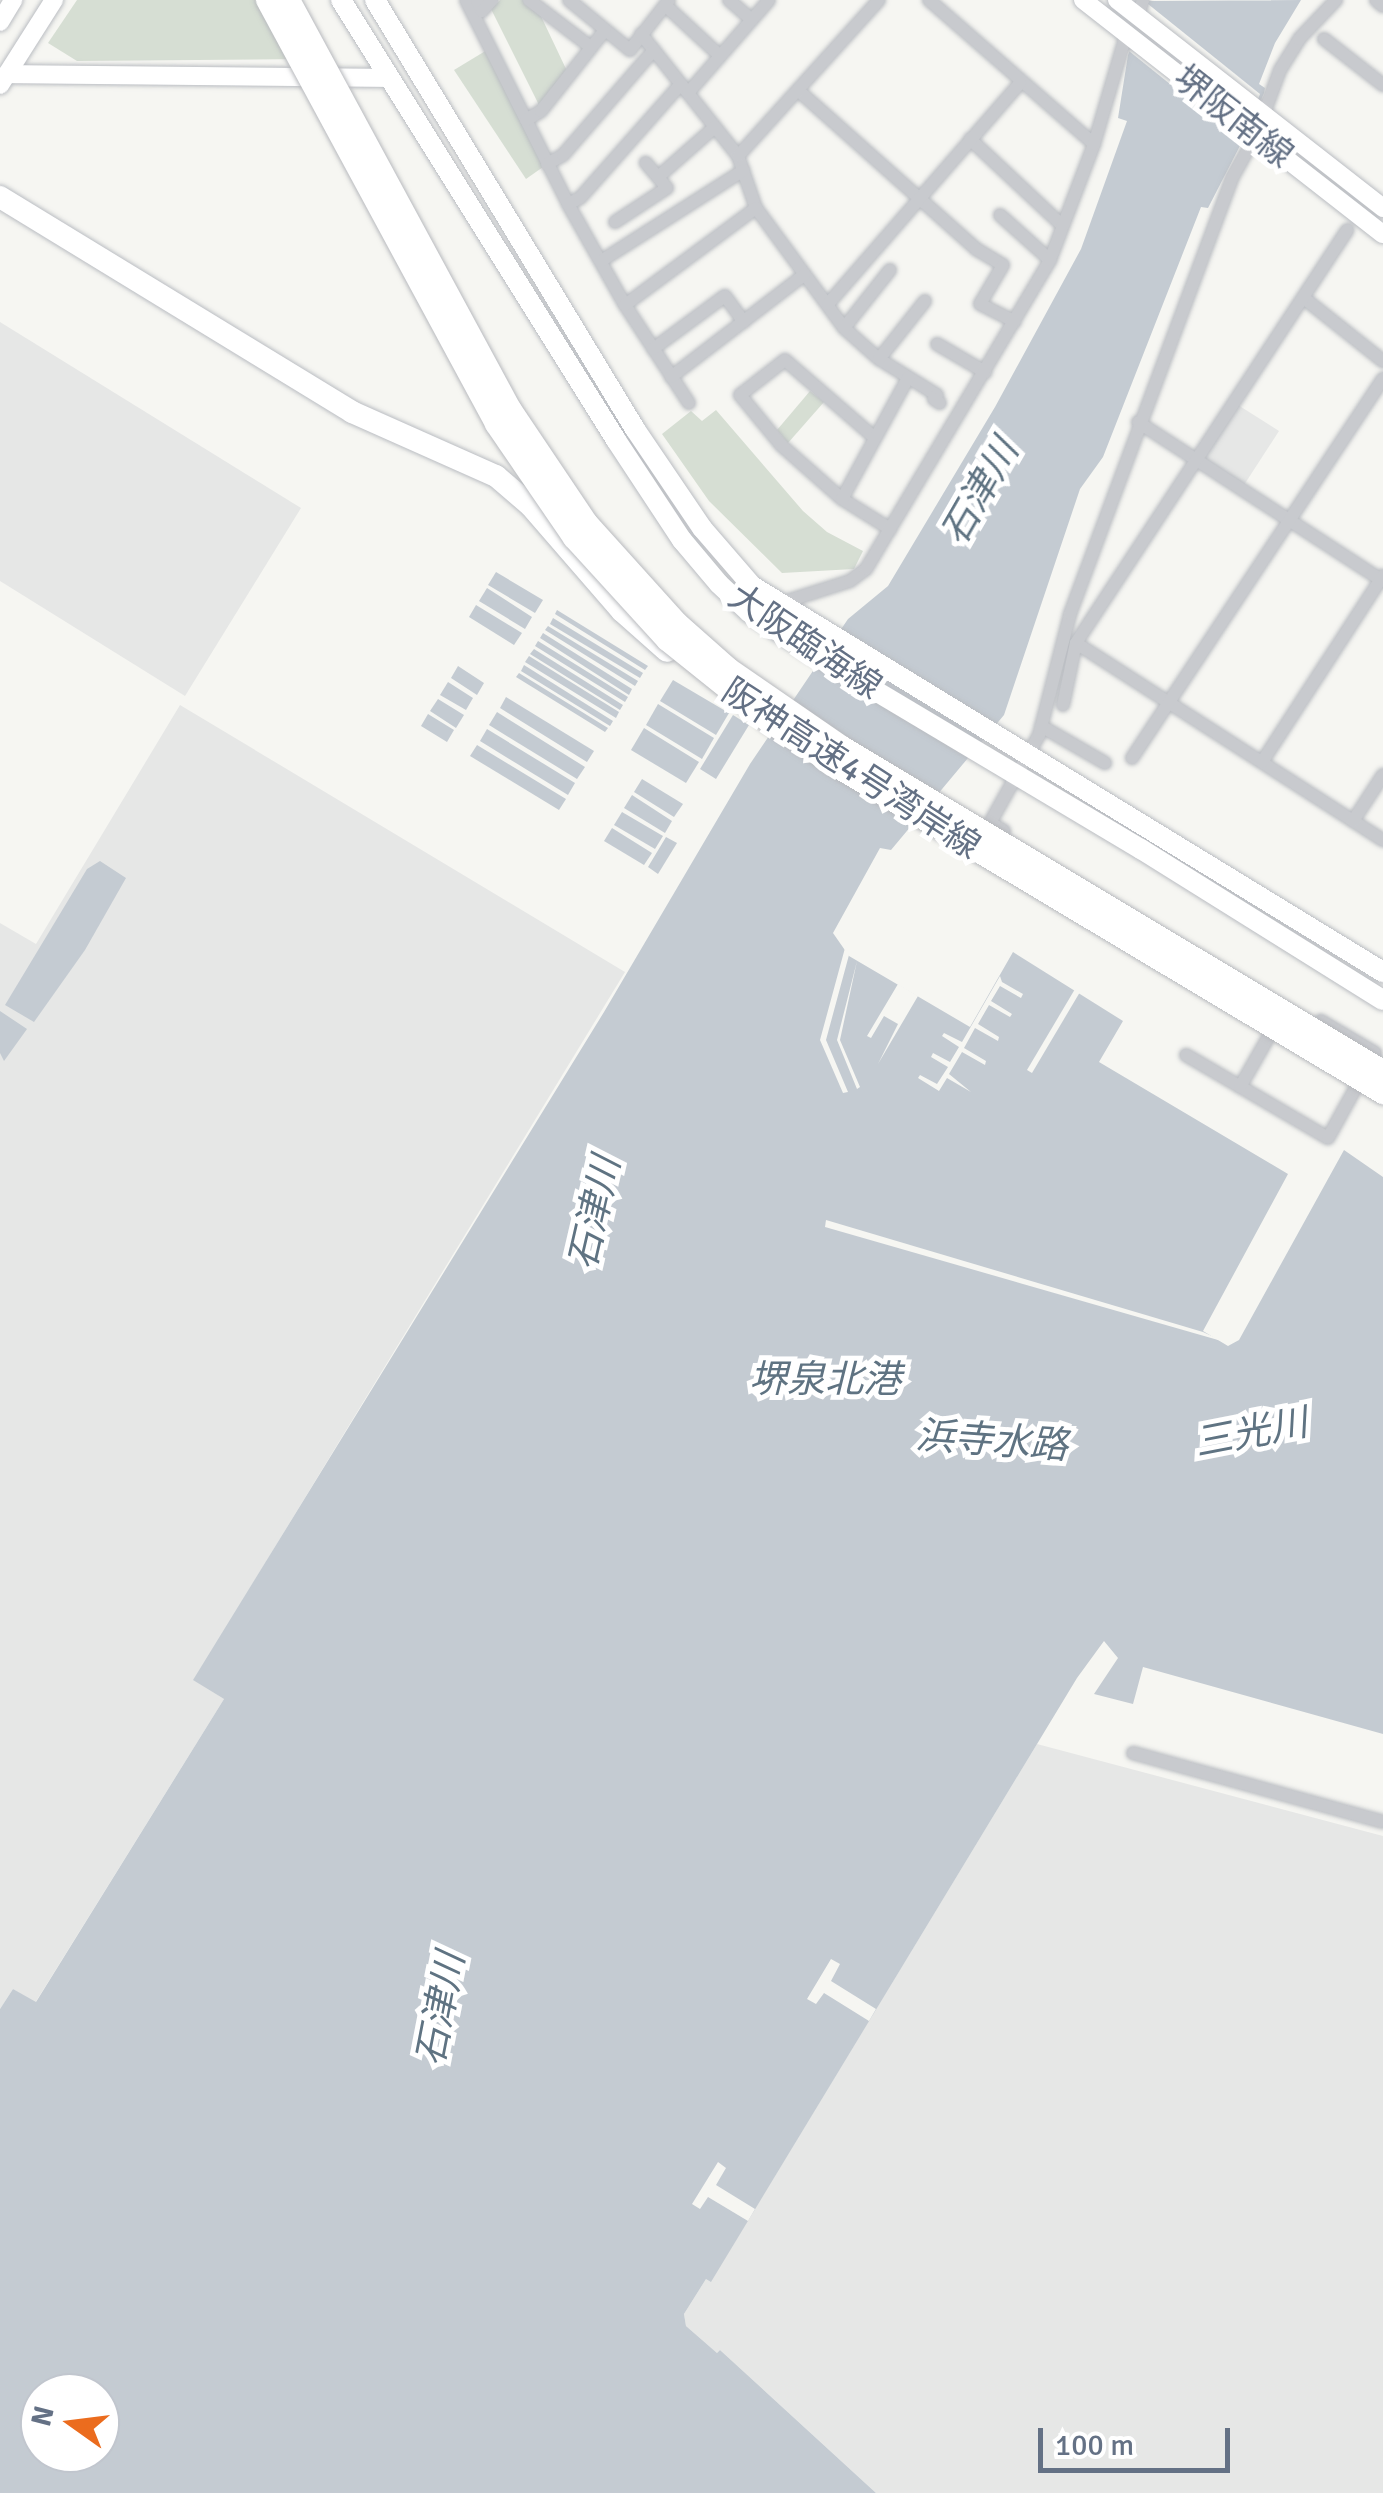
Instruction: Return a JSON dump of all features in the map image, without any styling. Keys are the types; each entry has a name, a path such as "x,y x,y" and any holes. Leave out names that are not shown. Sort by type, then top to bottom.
{"highway":[{"name":"阪神高速4号湾岸線","path":"267,0 472,382 535,484 620,592 666,640 768,721 900,806 1383,1093"},
{"name":"阪神高速4号湾岸線","path":"289,0 511,410 558,483 633,578 729,669 842,748 1383,1071"},
{"path":"298,0 415,233"},
{"path":"0,197 352,412 496,476 532,506 594,582 650,637 768,721"}],"main road":[{"path":"0,19 10,0"},
{"path":"3,80 54,0"},
{"name":"大阪臨海線","path":"341,0 386,78 682,540 749,612 1383,1000"},
{"name":"大阪臨海線","path":"375,0 635,429 702,528 752,586 1383,972"},
{"name":"堺阪南線","path":"1083,0 1129,37 1383,208"},
{"name":"堺阪南線","path":"1117,0 1141,12 1257,124 1383,234"},
{"path":"3,80 386,78"}],"street":[{"path":"466,0 568,204 625,305 690,403"},
{"path":"477,0 482,11 492,0"},
{"path":"529,0 591,47"},
{"path":"569,0 630,50 667,3 720,56"},
{"path":"729,0 752,20"},
{"path":"568,204 580,198 720,56 769,0"},
{"path":"738,156 800,92 879,0"},
{"path":"929,0 1094,144"},
{"path":"1186,1055 1328,1138 1374,1052 990,823 1041,726 1070,614 1138,422 1232,178 1289,54 1336,0"},
{"path":"1376,0 1383,6"},
{"path":"526,120 540,111 605,30"},
{"path":"641,34 738,156 756,208 844,328 879,359 937,395 934,399 940,402"},
{"path":"779,604 850,581 866,568 890,530 1050,260 1129,37"},
{"path":"1324,39 1383,85"},
{"path":"547,164 562,155 654,50"},
{"path":"828,304 1020,83"},
{"path":"800,92 976,249 1003,265 980,304 1015,322"},
{"path":"658,177 715,127"},
{"path":"970,139 1063,226"},
{"path":"615,222 667,188 646,163"},
{"path":"601,260 744,170"},
{"path":"625,305 756,208"},
{"path":"1000,214 1050,260"},
{"path":"1063,705 1076,643 1305,300 1346,230"},
{"path":"844,328 890,270"},
{"path":"671,377 804,275"},
{"path":"653,349 725,296 744,322"},
{"path":"879,359 925,300"},
{"path":"1305,300 1383,361"},
{"path":"937,344 985,372"},
{"path":"876,438 785,360 740,395 781,445 842,499 890,530"},
{"path":"842,499 908,378"},
{"path":"1132,758 1383,379"},
{"path":"1138,422 1382,579 1262,762"},
{"path":"1076,643 1383,840"},
{"path":"1041,726 1105,762"},
{"path":"1353,821 1383,775"},
{"path":"1240,1087 1289,1002"},
{"path":"1133,1754 1383,1822"}],"shaded area":[{"path":"77,0 276,0 304,59 77,61 48,43"},
{"path":"500,0 524,0 539,12 567,71 540,107 491,9"},
{"path":"487,50 543,167 526,179 454,70"},
{"path":"0,322 301,508 185,696 0,581"},
{"path":"810,391 824,402 788,443 777,430"},
{"path":"1238,405 1279,431 1244,485 1206,460"},
{"path":"716,410 803,511 827,532 863,551 854,569 782,573 709,501 662,434 691,411 702,421"},
{"path":"180,705 625,972 194,1680 224,1699 35,2003 13,1989 0,2009 0,923 36,944"},
{"path":"1037,1744 1383,1836 1383,2493 876,2493 720,2350 717,2353 686,2326 684,2314 706,2279 711,2281"}],"water":[{"name":"堺泉北港","path":"1301,0 1275,43 1259,84 1265,88 1264,93 1244,138 1208,208 1201,207 1103,457 1080,489 1004,715 891,850 880,848 833,933 849,956 970,1027 1013,952 1123,1021 1099,1062 1288,1174 1203,1331 1228,1346 1239,1340 1344,1150 1383,1177 1383,1734 1143,1667 1133,1704 1094,1694 1118,1658 1104,1641 1077,1678 711,2282 706,2279 684,2314 686,2326 717,2353 720,2350 876,2493 0,2493 0,2009 13,1989 36,2002 224,1699 193,1680 604,1012 750,764 848,619 888,586 995,407 1081,249 1127,121 1118,118 1128,55 1149,1"},
{"path":"496,572 543,600 535,613 488,585"},
{"path":"487,588 532,617 525,629 479,601"},
{"path":"476,605 522,633 514,645 469,617"},
{"path":"557,610 648,666 645,670 555,614"},
{"path":"553,618 643,673 640,678 550,624"},
{"path":"548,626 638,681 635,686 545,630"},
{"path":"543,633 632,689 629,695 540,638"},
{"path":"538,641 628,697 625,702 535,646"},
{"path":"534,649 623,705 620,710 530,654"},
{"path":"529,656 619,712 616,718 525,662"},
{"path":"524,665 613,721 610,726 521,671"},
{"path":"458,666 484,683 477,695 451,678"},
{"path":"519,673 608,728 605,732 516,677"},
{"path":"673,680 729,713 716,735 660,701"},
{"path":"448,682 473,698 466,710 440,695"},
{"path":"506,697 594,751 587,762 500,708"},
{"path":"438,699 464,715 456,728 430,711"},
{"path":"658,704 714,738 702,759 646,725"},
{"path":"497,712 585,767 577,779 489,725"},
{"path":"428,714 454,730 447,742 421,726"},
{"path":"733,715 749,725 716,779 700,769"},
{"path":"644,728 699,762 686,783 631,750"},
{"path":"487,729 575,783 568,795 480,741"},
{"path":"477,745 566,799 559,810 470,756"},
{"path":"642,779 683,804 674,817 634,792"},
{"path":"632,795 672,821 665,833 624,808"},
{"path":"622,812 663,836 655,849 614,825"},
{"path":"612,828 652,853 644,865 604,841"},
{"path":"666,837 677,843 658,874 648,867"},
{"path":"100,861 126,878 85,950 34,1022 5,1005 87,869"},
{"path":"0,1011 27,1029 4,1061 0,1053"}],"pier":[{"path":"1148,4 1260,94 1242,142 1129,51"},
{"path":"845,948 849,955 826,1040 848,1092 843,1093 820,1040"},
{"path":"857,961 840,1040 860,1087 857,1089 837,1040"},
{"path":"1000,976 1002,982 1023,994 1021,998 1000,986 991,1001 1012,1014 1010,1017 989,1005 978,1024 999,1037 998,1041 975,1028 964,1048 986,1061 985,1065 962,1052 949,1074 971,1092 947,1078 939,1091 918,1078 920,1075 937,1084 948,1067 931,1057 933,1053 950,1062 959,1047 942,1036 944,1033 962,1042"},
{"path":"898,984 918,996 878,1064 898,1024 884,1016 871,1038 867,1036"},
{"path":"1075,989 1080,992 1032,1073 1027,1070"},
{"path":"826,1220 1203,1332 1225,1342 825,1227"},
{"path":"831,1959 840,1964 831,1981 876,2009 869,2021 824,1993 816,2004 807,1999"},
{"path":"718,2162 726,2168 716,2185 755,2209 748,2221 708,2197 700,2209 692,2204"}],"water label":[{"name":"石津川","path":"980,492"},
{"name":"石津川","path":"595,1213"},
{"name":"三光川","path":"1251,1433"},
{"name":"浜寺水路","path":"992,1441"},
{"name":"石津川","path":"441,2009"}]}
